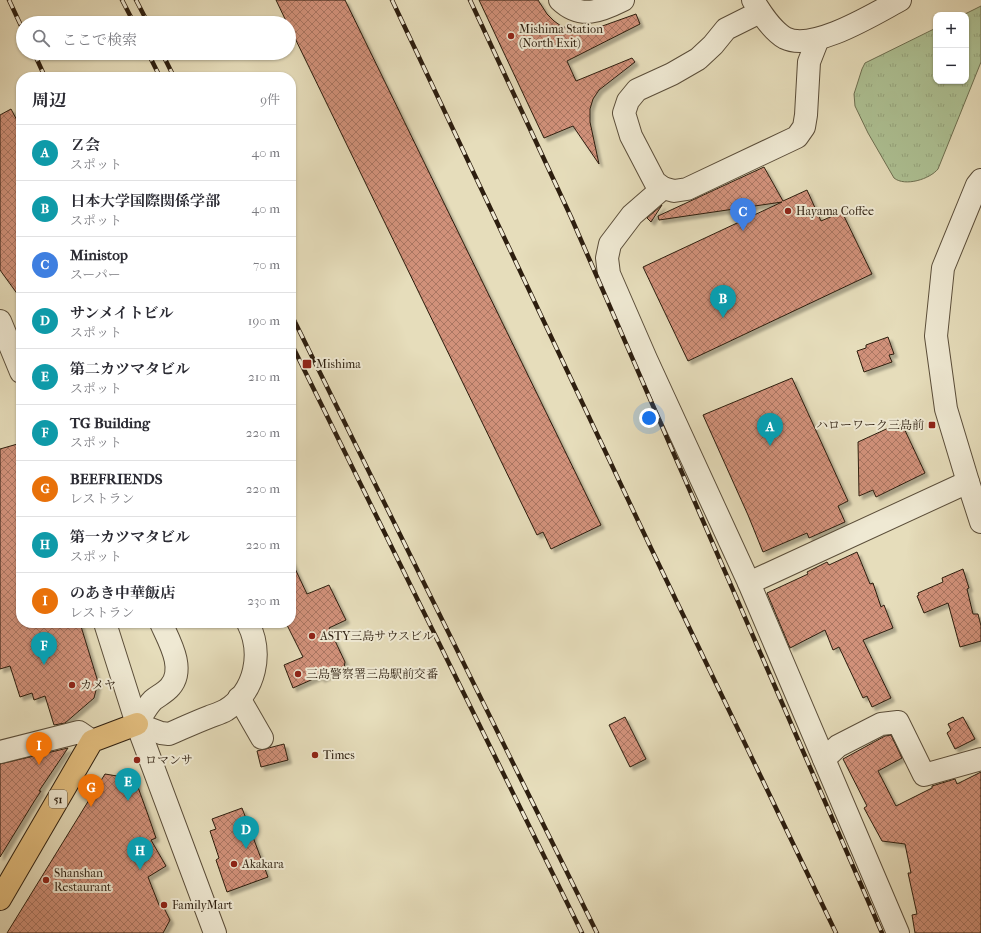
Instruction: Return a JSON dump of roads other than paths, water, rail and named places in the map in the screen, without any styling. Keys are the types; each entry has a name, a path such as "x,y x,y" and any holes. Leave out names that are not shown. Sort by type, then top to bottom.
{"main road":[{"path":"92,741 137,724"},
{"name":"51","path":"0,899 92,741"}],"street":[{"path":"560,0 573,10 588,13 600,11 624,0"},
{"path":"818,39 810,62 804,127 797,138 688,189 674,191 663,188 655,182 631,136 624,113 628,101 637,90 672,74 698,59 713,45 726,29 757,6 774,28 785,38 799,41 818,39 846,28 900,0"},
{"path":"981,180 943,268 936,336 946,409 981,522"},
{"path":"663,188 632,215 610,244 606,258 609,274 646,359 749,583 898,933"},
{"path":"0,321 16,360"},
{"path":"749,583 968,482"},
{"path":"107,628 137,724 215,933"},
{"path":"137,724 151,702 170,688 176,676 177,666 173,651 163,628"},
{"path":"137,724 161,733 169,734 226,710 239,698 250,682 254,670 257,654 253,632 251,628"},
{"path":"239,698 262,738"},
{"path":"824,759 838,746 882,724 898,722 924,774 981,759"},
{"path":"0,752 79,732 92,741"}],"railway":[{"path":"9,0 16,16"},
{"path":"122,0 130,16"},
{"path":"136,0 144,16"},
{"path":"392,0 649,544 836,933"},
{"path":"470,0 571,217 882,933"},
{"path":"37,60 43,72"},
{"path":"152,60 158,72"},
{"path":"166,60 172,72"},
{"path":"296,324 597,933"},
{"path":"296,353 582,933"}],"place":[{"name":"Mishima Station (North Exit)","path":"511,36"},
{"name":"Hayama Coffee","path":"788,211"},
{"name":"Ministop","path":"743,231"},
{"name":"日本大学国際関係学部","path":"723,318"},
{"name":"Mishima","path":"307,364"},
{"name":"ハローワーク三島前","path":"932,425"},
{"name":"Ｚ会","path":"770,446"},
{"name":"ASTY三島サウスビル","path":"312,636"},
{"name":"TG Building","path":"44,665"},
{"name":"三島警察署三島駅前交番","path":"298,674"},
{"name":"カメヤ","path":"72,685"},
{"name":"Times","path":"315,755"},
{"name":"ロマンサ","path":"137,760"},
{"name":"のあき中華飯店","path":"39,765"},
{"name":"第二カツマタビル","path":"128,801"},
{"name":"BEEFRIENDS","path":"91,807"},
{"name":"サンメイトビル","path":"246,849"},
{"name":"Akakara","path":"234,864"},
{"name":"第一カツマタビル","path":"140,870"},
{"name":"Shanshan Restaurant","path":"46,880"},
{"name":"FamilyMart","path":"164,905"}]}
